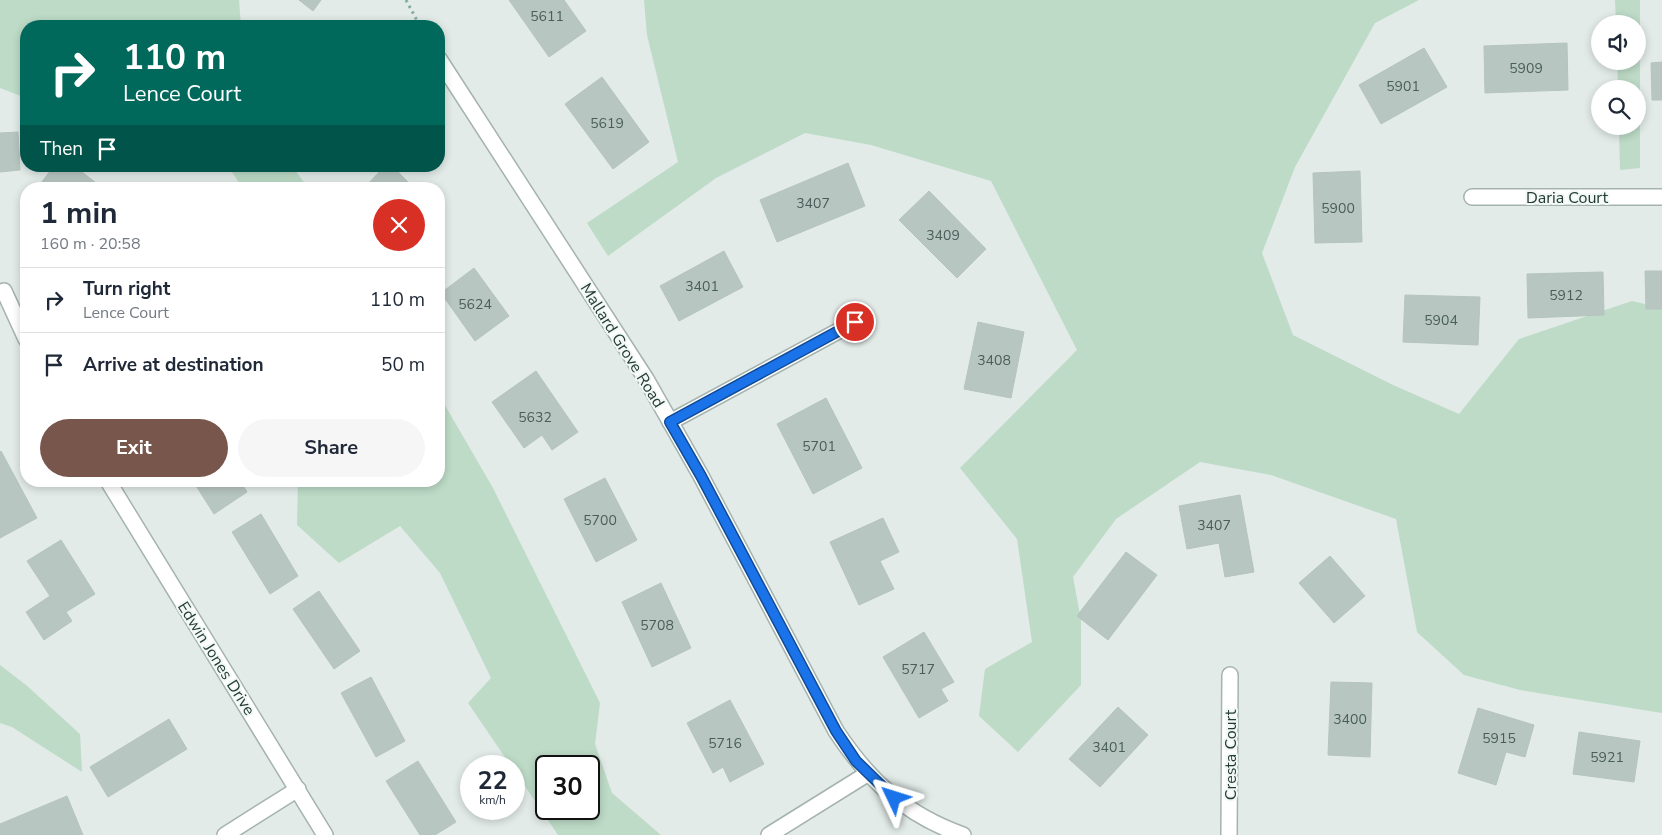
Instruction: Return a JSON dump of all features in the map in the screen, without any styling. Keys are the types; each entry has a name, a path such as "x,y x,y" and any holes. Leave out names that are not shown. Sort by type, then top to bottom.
{"street":[{"name":"Mallard Grove Road","path":"445,68 646,379 701,476 836,731 856,761 867,774 908,810 939,827 963,835"},
{"name":"Daria Court","path":"1472,197 1662,197"},
{"path":"4,291 20,325"},
{"path":"670,422 855,322"},
{"name":"Edwin Jones Drive","path":"112,487 326,835"},
{"name":"Cresta Court","path":"1229,835 1230,675"},
{"path":"768,835 867,774"},
{"path":"225,835 298,789"}],"path":[{"path":"406,0 417,20"}],"green space":[{"path":"0,0 239,0 241,20 20,20 20,96 0,88"},
{"path":"644,0 1419,0 1375,23 1295,167 1262,253 1293,335 1393,385 1459,414 1519,339 1632,301 1662,308 1662,713 1520,690 1464,675 1417,632 1396,519 1271,475 1200,462 1116,519 1073,577 1081,620 1081,685 1018,752 979,716 985,669 1032,642 1017,539 960,468 1077,350 991,181 871,145 805,133 716,178 608,256 587,223 678,162 647,35"},
{"path":"1615,0 1640,0 1640,15 1616,15"},
{"path":"1617,70 1640,70 1640,80 1618,80"},
{"path":"1619,135 1640,135 1640,168 1620,170"},
{"path":"232,172 296,172 304,182 238,182"},
{"path":"445,405 493,488 600,703 595,744 599,755 535,755 535,801 525,786 525,755 503,755 468,703 491,678 440,573 400,526 339,563 297,525 298,487 445,487"},
{"path":"0,665 26,685 80,734 82,772 12,727 0,723"},
{"path":"600,758 612,793 661,835 558,835 548,820 600,820"}],"building":[{"path":"299,0 321,0 313,11"},
{"path":"509,0 564,0 586,31 549,57"},
{"path":"1567,43 1568,90 1485,93 1484,46"},
{"path":"1424,48 1447,87 1381,124 1359,85"},
{"path":"1662,62 1662,100 1652,100 1651,63"},
{"path":"602,77 649,142 613,169 565,104"},
{"path":"18,132 20,170 0,172 0,133"},
{"path":"848,163 865,206 777,242 760,200"},
{"path":"1360,171 1362,242 1315,243 1313,173"},
{"path":"49,172 82,172 95,182 42,182"},
{"path":"379,172 398,172 408,182 370,182"},
{"path":"929,191 986,249 957,278 899,220"},
{"path":"724,251 743,287 679,321 660,286"},
{"path":"474,268 509,316 475,341 445,299 445,290"},
{"path":"1645,271 1662,271 1662,309 1646,309"},
{"path":"1603,272 1604,315 1528,318 1527,274"},
{"path":"1405,295 1480,297 1478,345 1403,342"},
{"path":"978,322 1024,332 1011,398 964,389"},
{"path":"536,371 578,432 552,450 542,435 524,448 492,402"},
{"path":"826,398 862,468 813,494 777,424"},
{"path":"0,452 37,518 0,538"},
{"path":"605,478 637,540 596,562 564,499"},
{"path":"197,487 244,487 247,492 214,514"},
{"path":"1240,495 1254,572 1225,577 1219,543 1187,549 1179,506"},
{"path":"261,514 298,576 270,594 232,532"},
{"path":"883,518 899,552 880,561 894,589 859,605 830,542"},
{"path":"61,540 95,594 66,612 72,621 44,640 26,612 50,596 27,561"},
{"path":"1126,552 1157,575 1108,640 1077,616"},
{"path":"1330,556 1365,596 1334,623 1299,583"},
{"path":"661,583 691,648 652,667 622,602"},
{"path":"319,591 360,651 334,669 293,609"},
{"path":"924,632 954,682 941,689 948,701 919,718 883,657"},
{"path":"371,677 405,741 376,757 341,693"},
{"path":"1331,682 1372,683 1370,757 1328,755"},
{"path":"730,700 764,764 730,782 723,767 713,773 687,723"},
{"path":"1118,707 1148,735 1100,787 1069,759"},
{"path":"1478,708 1534,725 1525,757 1506,752 1496,785 1458,773"},
{"path":"169,719 187,749 108,797 90,767"},
{"path":"1579,732 1640,741 1634,782 1573,774"},
{"path":"418,761 456,822 435,835 420,835 386,781"},
{"path":"67,796 83,835 0,835 0,824"}],"route":[{"path":"855,322 670,422 701,476 836,731 867,774 894,798"}]}
